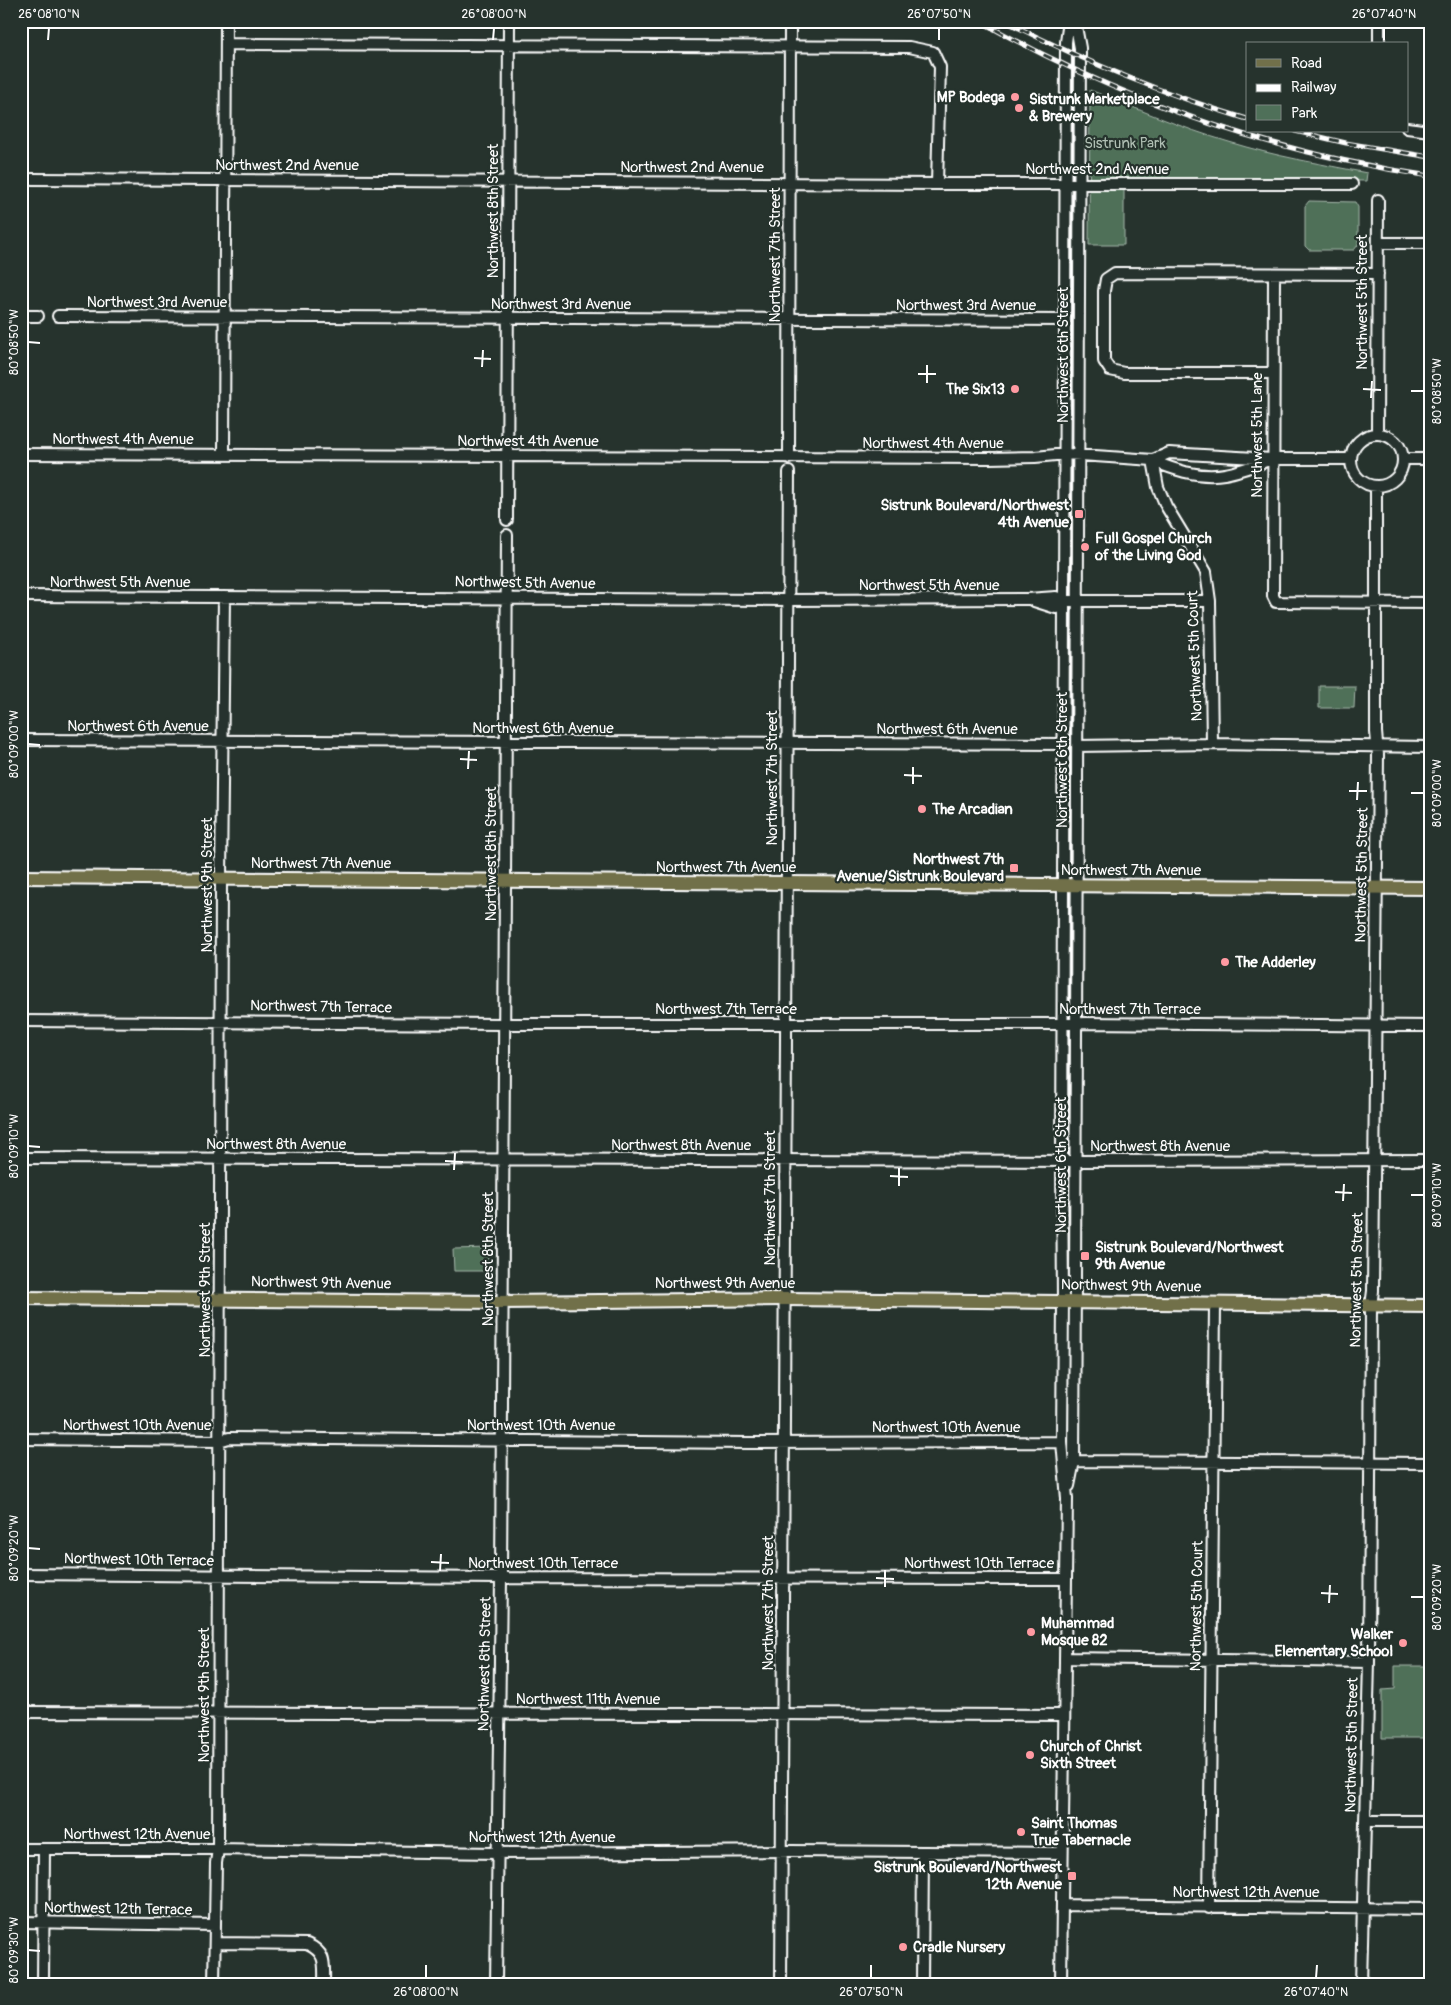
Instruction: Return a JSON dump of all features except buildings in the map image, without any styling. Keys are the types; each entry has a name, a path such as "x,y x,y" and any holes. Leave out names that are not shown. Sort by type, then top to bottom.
{"main road":[{"name":"Northwest 7th Avenue","path":"21,877 1430,888"},
{"name":"Northwest 9th Avenue","path":"21,1298 220,1298 502,1302 786,1299 1430,1306"}],"street":[{"path":"224,455 226,21"},
{"name":"Northwest 8th Street","path":"507,520 509,21"},
{"name":"Northwest 7th Street","path":"789,458 790,21"},
{"name":"Northwest 6th Street","path":"1067,1499 1074,1461 1062,1161 1066,468 1066,34 1069,21"},
{"name":"Northwest 6th Street","path":"1061,1984 1067,1499 1062,1442 1076,1161 1080,41 1076,21"},
{"path":"1379,21 1379,42"},
{"path":"226,44 909,47 933,52 940,67 937,184"},
{"path":"1408,128 1430,131"},
{"name":"Northwest 2nd Avenue","path":"32,179 937,184 1352,184"},
{"name":"Northwest 5th Street","path":"1377,434 1378,200"},
{"path":"1378,243 1430,243"},
{"path":"1273,373 1124,373 1110,370 1104,361 1104,291 1106,279 1115,273 1378,274"},
{"name":"Northwest 5th Lane","path":"1274,274 1272,596 1276,602 1376,602"},
{"path":"21,316 38,316"},
{"name":"Northwest 3rd Avenue","path":"58,316 1065,320"},
{"path":"1377,434 1392,438 1402,451 1404,459 1396,479 1390,484 1376,487 1361,482 1356,476 1350,459 1361,439 1377,434"},
{"name":"Northwest 4th Avenue","path":"1153,460 1169,453 1272,459 1350,459"},
{"name":"Northwest 4th Avenue","path":"21,454 789,458 1036,457 1078,454 1153,460 1167,468 1201,476 1235,473 1272,459"},
{"name":"Northwest 4th Avenue","path":"1036,457 1050,459 1066,468"},
{"path":"1404,459 1430,459"},
{"name":"Northwest 5th Court","path":"1153,460 1156,480 1166,506 1206,572 1210,601 1212,744"},
{"name":"Northwest 7th Street","path":"781,1984 786,1299 784,1160 787,1024 788,472"},
{"name":"Northwest 5th Street","path":"1361,1984 1369,1662 1371,1306 1374,1291 1378,747 1376,732 1376,487"},
{"name":"Northwest 8th Street","path":"496,1984 500,1714 507,535"},
{"name":"Northwest 5th Avenue","path":"21,596 788,600 1028,599 1056,597 1064,601 1210,601"},
{"name":"Northwest 9th Street","path":"214,1984 216,1863 218,1849 219,1712 221,879 224,597"},
{"path":"1376,602 1430,603"},
{"name":"Northwest 6th Avenue","path":"21,740 1064,744"},
{"path":"1077,746 1212,744 1430,747"},
{"name":"Northwest 7th Terrace","path":"21,1021 505,1024 1076,1023 1430,1026"},
{"name":"Northwest 8th Avenue","path":"21,1158 1062,1161 1430,1160"},
{"name":"Northwest 5th Court","path":"1209,1908 1215,1305"},
{"name":"Northwest 10th Avenue","path":"21,1439 219,1441 229,1438 1062,1442"},
{"path":"1074,1461 1430,1463"},
{"name":"Northwest 10th Terrace","path":"21,1574 501,1578 1066,1579"},
{"path":"1065,1658 1369,1662"},
{"name":"Northwest 11th Avenue","path":"21,1712 1064,1715"},
{"path":"1366,1820 1430,1821"},
{"name":"Northwest 12th Avenue","path":"21,1849 218,1849 497,1853 782,1851 1062,1853"},
{"path":"43,1984 44,1849"},
{"path":"922,1984 924,1852"},
{"name":"Northwest 12th Avenue","path":"1062,1905 1430,1909"},
{"name":"Northwest 12th Terrace","path":"21,1922 215,1925"},
{"path":"215,1944 307,1944 320,1952 324,1964 324,1984"}],"green space":[{"name":"Sistrunk Park","path":"1090,90 1176,124 1229,142 1280,156 1367,173 1366,181 1124,178 1124,245 1089,245"},
{"path":"1309,201 1355,202 1358,207 1358,245 1354,250 1309,250 1305,246 1305,206"},
{"path":"1319,686 1355,686 1354,708 1319,708"},
{"path":"488,1248 488,1271 454,1271 453,1249"},
{"path":"1395,1666 1430,1666 1430,1738 1382,1738 1382,1690 1395,1689"}],"railway":[{"path":"980,21 1087,75 1142,99 1198,120 1312,153 1430,176"},
{"path":"1005,21 1064,50 1124,76 1185,99 1246,119"},
{"path":"1299,132 1346,143 1430,157"}],"place":[{"name":"MP Bodega","path":"1015,97"},
{"name":"Sistrunk Marketplace & Brewery","path":"1019,108"},
{"name":"The Six13","path":"1015,389"},
{"name":"Sistrunk Boulevard/Northwest 4th Avenue","path":"1079,514"},
{"name":"Full Gospel Church of the Living God","path":"1085,547"},
{"name":"The Arcadian","path":"922,809"},
{"name":"Northwest 7th Avenue/Sistrunk Boulevard","path":"1014,868"},
{"name":"The Adderley","path":"1225,962"},
{"name":"Sistrunk Boulevard/Northwest 9th Avenue","path":"1085,1256"},
{"name":"Muhammad Mosque 82","path":"1031,1632"},
{"name":"Walker Elementary School","path":"1403,1643"},
{"name":"Church of Christ Sixth Street","path":"1030,1755"},
{"name":"Saint Thomas True Tabernacle","path":"1021,1832"},
{"name":"Sistrunk Boulevard/Northwest 12th Avenue","path":"1072,1876"},
{"name":"Cradle Nursery","path":"903,1947"}]}
